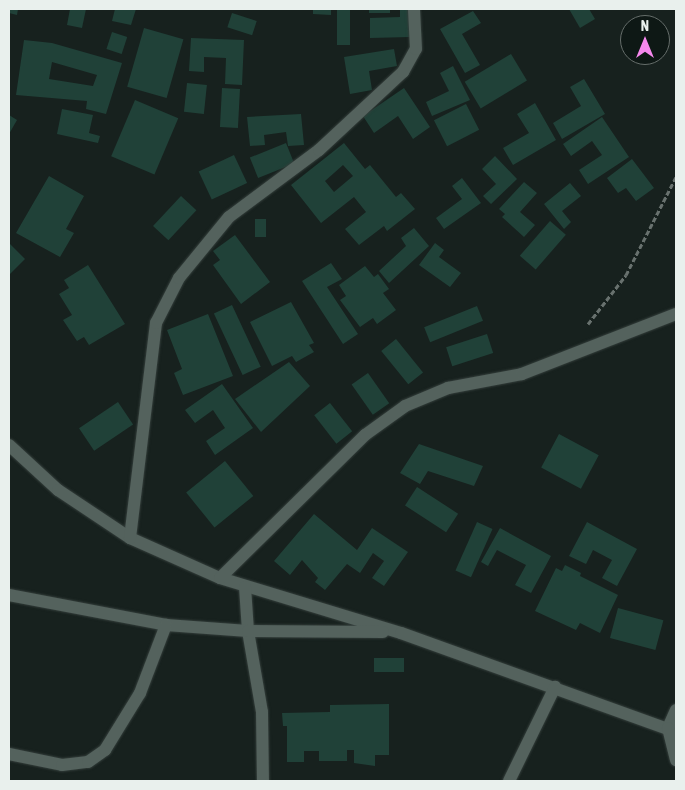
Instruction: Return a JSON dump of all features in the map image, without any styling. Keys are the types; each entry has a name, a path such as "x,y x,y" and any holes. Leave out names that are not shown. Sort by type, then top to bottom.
{"street":[{"path":"130,538 156,323 179,278 229,218 319,150 403,72 416,49 414,9"},
{"path":"220,578 366,435 405,406 448,388 522,374 676,314"},
{"path":"9,445 58,490 130,538 220,578 401,633 672,730"},
{"path":"245,587 248,631 262,712 263,781"},
{"path":"9,595 166,626 248,631 401,633"},
{"path":"9,754 62,765 88,762 106,750 140,693 166,626"},
{"path":"509,781 555,687"},
{"path":"676,710 672,730 676,760"}],"path":[{"path":"582,328 626,275 676,177"}],"building":[{"path":"9,9 18,9 17,15 9,13"},
{"path":"70,9 86,9 82,28 67,25"},
{"path":"115,9 136,9 131,25 112,21"},
{"path":"313,9 331,9 331,15 313,14"},
{"path":"337,9 350,9 350,45 337,45"},
{"path":"369,9 390,9 390,13 369,13"},
{"path":"400,9 410,9 410,37 370,38 370,18 400,17"},
{"path":"569,9 589,9 595,19 580,28"},
{"path":"473,11 481,23 462,34 480,65 465,73 440,29"},
{"path":"232,13 257,21 252,35 227,27"},
{"path":"144,28 183,39 167,98 127,87"},
{"path":"112,32 127,37 122,54 106,49"},
{"path":"191,38 244,40 242,85 225,84 226,58 204,57 204,72 189,71"},
{"path":"24,40 52,43 122,63 106,114 86,109 87,101 16,95","holes":["52,62 97,75 93,86 49,79"]},
{"path":"394,49 397,66 369,71 372,90 350,94 344,57"},
{"path":"511,54 527,81 481,108 465,82"},
{"path":"453,66 470,100 432,116 426,102 449,91 440,73"},
{"path":"584,79 605,114 562,139 553,123 581,106 570,87"},
{"path":"187,83 207,85 204,114 184,112"},
{"path":"222,88 240,89 238,128 220,127"},
{"path":"404,88 430,127 413,139 398,116 374,133 363,116"},
{"path":"135,100 178,118 154,175 111,156"},
{"path":"535,103 556,140 513,165 503,148 529,133 517,114"},
{"path":"466,104 479,130 447,146 434,120"},
{"path":"62,109 93,115 89,133 100,136 98,143 57,134"},
{"path":"301,114 304,145 288,146 286,132 264,135 265,145 250,146 247,117"},
{"path":"9,115 17,120 9,134"},
{"path":"602,117 629,157 588,184 579,170 602,155 592,141 571,156 563,144"},
{"path":"286,143 294,163 258,178 250,158"},
{"path":"344,143 365,169 370,165 396,197 401,193 415,209 387,231 384,226 359,245 345,229 366,212 354,197 321,223 291,185","holes":["343,165 353,176 334,192 325,181"]},
{"path":"234,155 247,183 212,200 199,171"},
{"path":"495,156 517,179 491,204 483,196 496,184 482,169"},
{"path":"632,159 654,188 636,201 626,188 618,193 607,178"},
{"path":"49,176 84,196 66,229 74,233 60,257 16,233"},
{"path":"462,178 481,203 444,229 436,218 462,199 452,186"},
{"path":"524,182 537,193 520,212 535,225 524,237 502,217 505,214 499,209"},
{"path":"570,183 581,196 562,211 571,222 564,229 544,204"},
{"path":"181,196 196,210 168,240 153,226"},
{"path":"255,219 266,219 266,237 255,237"},
{"path":"550,221 566,235 536,269 520,256"},
{"path":"414,228 429,246 389,283 379,271 406,246 401,238"},
{"path":"235,235 270,282 241,304 213,265 220,260 213,251"},
{"path":"9,243 25,259 9,275"},
{"path":"435,243 444,250 439,257 461,273 450,287 419,265"},
{"path":"331,263 342,279 327,287 358,334 343,344 302,281"},
{"path":"88,265 125,324 89,345 84,337 77,341 63,320 72,315 59,294 69,288 64,280"},
{"path":"365,266 374,277 378,274 389,289 383,293 396,310 377,324 373,318 360,327 340,300 346,296 339,285"},
{"path":"291,302 314,343 309,345 314,352 296,362 292,356 272,366 250,322"},
{"path":"232,305 261,367 243,375 214,313"},
{"path":"477,306 483,321 430,342 424,327"},
{"path":"208,314 233,376 183,395 174,373 182,369 167,330"},
{"path":"487,334 493,353 452,366 446,347"},
{"path":"396,339 423,372 408,384 381,351"},
{"path":"289,362 310,386 261,432 235,399"},
{"path":"368,373 389,403 373,415 352,384"},
{"path":"222,384 253,428 215,455 206,441 225,428 213,410 195,423 185,410"},
{"path":"118,402 133,424 94,451 79,428"},
{"path":"330,403 352,431 336,444 314,415"},
{"path":"559,434 599,455 581,489 541,468"},
{"path":"419,444 483,466 474,486 428,471 420,484 400,473"},
{"path":"225,461 253,496 214,527 186,492"},
{"path":"417,487 458,514 446,532 405,505"},
{"path":"314,514 357,550 372,528 408,552 384,586 372,578 384,561 373,553 360,573 347,564 325,590 315,582 318,578 302,560 290,575 274,561"},
{"path":"477,522 493,529 471,577 455,570"},
{"path":"587,522 637,549 617,586 602,578 612,560 593,550 586,564 569,556"},
{"path":"500,528 551,556 531,593 515,585 526,565 497,550 488,566 481,562"},
{"path":"565,565 581,573 580,576 618,595 600,633 580,623 576,630 535,611 556,568 562,571"},
{"path":"618,608 663,620 655,650 610,638"},
{"path":"374,658 404,658 404,672 374,672"},
{"path":"389,704 389,755 375,755 375,766 354,763 354,750 347,750 347,761 319,761 319,751 304,751 304,762 287,762 287,726 283,726 282,713 330,712 330,705"}]}
